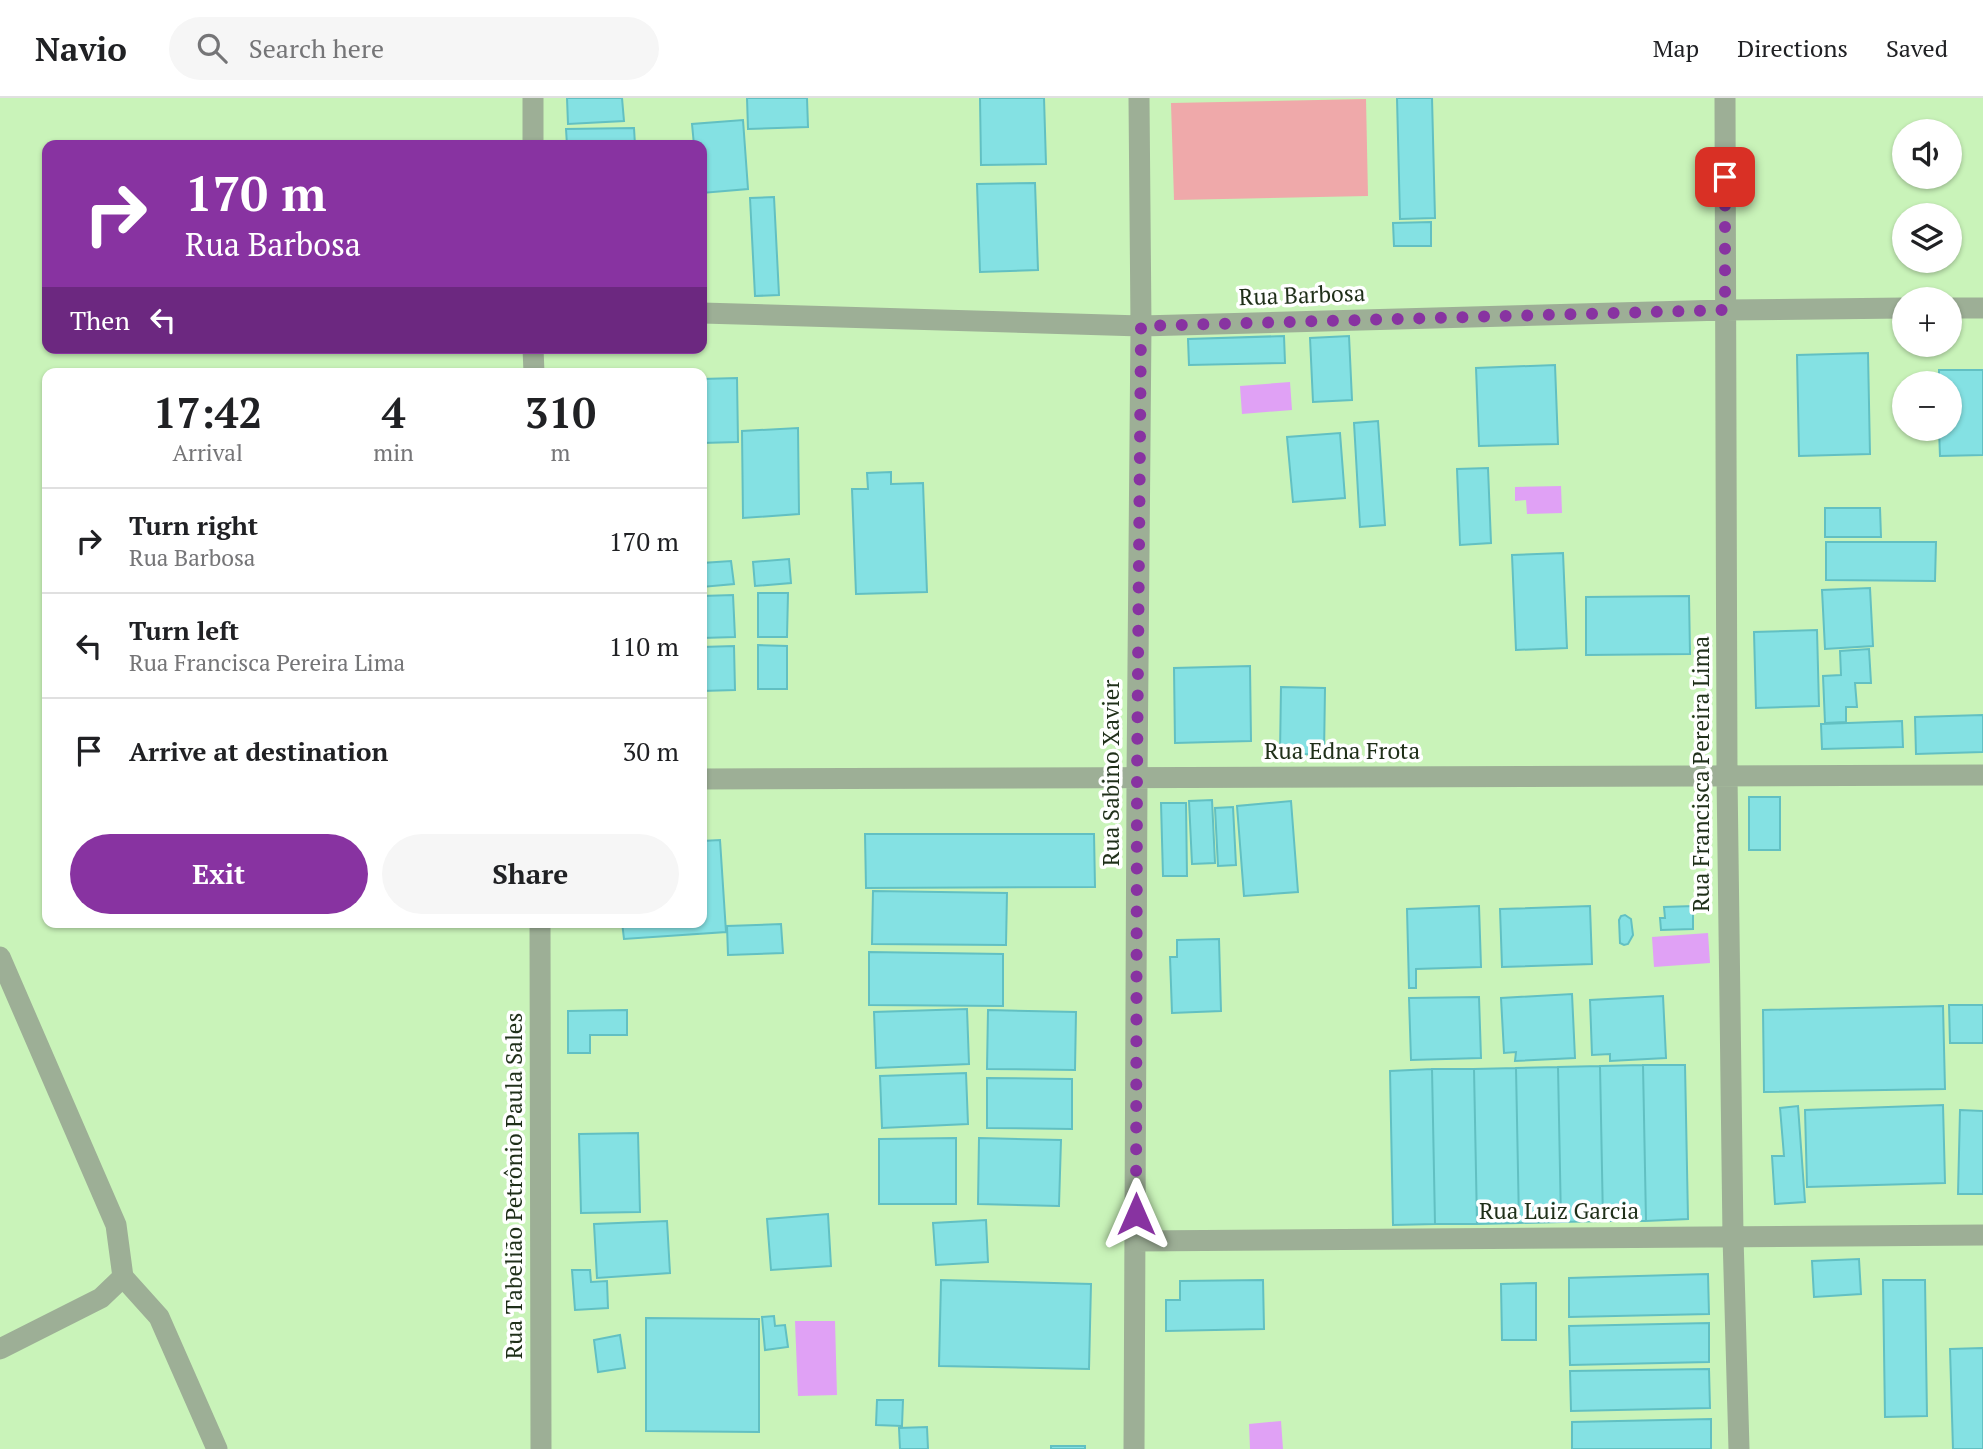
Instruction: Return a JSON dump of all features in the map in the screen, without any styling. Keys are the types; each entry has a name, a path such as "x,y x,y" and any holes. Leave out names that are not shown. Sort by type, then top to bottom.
{"street":[{"path":"533,98 533,140"},
{"name":"Rua Sabino Xavier","path":"1134,1449 1141,326 1139,98"},
{"name":"Rua Francisca Pereira Lima","path":"1725,98 1727,776 1733,1236 1739,1449"},
{"name":"Rua Barbosa","path":"707,313 1141,326 1725,310 1892,308"},
{"path":"1962,308 1983,308"},
{"name":"Rua Edna Frota","path":"707,779 1983,775"},
{"name":"Rua Tabelião Petrônio Paula Sales","path":"540,928 541,1449"},
{"path":"0,957 5,985 116,1225 123,1277 159,1317 217,1449"},
{"name":"Rua Luiz Garcia","path":"1136,1241 1983,1235"},
{"path":"0,1349 101,1298 123,1277"}],"shaded area":[{"path":"1366,99 1368,196 1174,200 1171,103"},
{"path":"1290,382 1292,410 1242,414 1240,386"},
{"path":"1561,486 1562,513 1527,514 1526,500 1515,501 1515,487"},
{"path":"1708,933 1710,963 1654,967 1652,937"},
{"path":"795,1321 835,1321 837,1395 798,1396"},
{"path":"1281,1421 1283,1449 1250,1449 1249,1424"}],"building":[{"path":"567,98 622,98 624,121 568,124"},
{"path":"747,98 807,98 808,127 748,129"},
{"path":"980,98 1044,98 1046,164 981,165"},
{"path":"1397,98 1432,98 1435,218 1400,219"},
{"path":"743,120 748,189 707,193 707,140 694,140 692,124"},
{"path":"634,128 635,140 567,140 566,129"},
{"path":"1035,183 1038,270 980,272 977,184"},
{"path":"774,197 779,295 755,296 750,198"},
{"path":"1431,222 1431,246 1394,246 1393,223"},
{"path":"1284,336 1285,363 1189,365 1188,339"},
{"path":"1349,336 1352,400 1313,402 1310,338"},
{"path":"1868,353 1870,454 1799,456 1797,355"},
{"path":"1555,365 1558,444 1479,446 1476,368"},
{"path":"1983,370 1983,455 1940,456 1939,441 1962,441 1962,371 1939,371"},
{"path":"737,378 738,442 707,443 707,379"},
{"path":"1378,421 1385,525 1360,527 1354,423"},
{"path":"798,428 799,514 743,518 742,431"},
{"path":"1340,433 1345,498 1293,502 1287,437"},
{"path":"1488,468 1491,543 1460,545 1457,469"},
{"path":"891,472 891,484 923,483 927,592 856,594 852,489 868,489 867,473"},
{"path":"1825,508 1880,508 1881,537 1825,537"},
{"path":"1826,542 1936,542 1935,581 1826,580"},
{"path":"1563,553 1567,648 1516,650 1512,555"},
{"path":"789,559 791,583 755,586 753,562"},
{"path":"731,561 734,584 707,587 707,563"},
{"path":"1870,588 1873,646 1825,649 1822,590"},
{"path":"758,593 788,593 787,637 758,637"},
{"path":"733,595 735,637 707,638 707,596"},
{"path":"1689,596 1690,654 1586,655 1586,597"},
{"path":"1817,630 1819,706 1756,708 1754,632"},
{"path":"758,645 787,646 787,689 758,689"},
{"path":"734,646 735,690 707,691 707,647"},
{"path":"1869,649 1871,683 1855,683 1857,707 1846,707 1846,722 1825,723 1823,676 1841,675 1840,651"},
{"path":"1250,666 1251,741 1175,743 1174,668"},
{"path":"1281,687 1325,688 1324,755 1280,753"},
{"path":"1983,715 1983,752 1916,754 1915,717"},
{"path":"1902,721 1903,747 1822,749 1821,724"},
{"path":"1749,797 1780,797 1780,850 1749,850"},
{"path":"1212,800 1215,863 1192,864 1189,801"},
{"path":"1291,801 1298,892 1244,896 1237,806"},
{"path":"1161,803 1186,803 1187,876 1163,876"},
{"path":"1233,807 1236,865 1218,866 1215,808"},
{"path":"865,834 1094,834 1095,887 866,888"},
{"path":"720,840 726,932 624,939 623,928 707,928 707,841"},
{"path":"873,891 1007,893 1006,945 872,944"},
{"path":"1479,906 1481,967 1416,969 1416,988 1409,988 1407,909"},
{"path":"1590,906 1592,964 1502,967 1500,909"},
{"path":"1693,906 1693,929 1661,930 1660,918 1665,918 1664,907"},
{"path":"1625,915 1631,919 1633,935 1628,944 1624,945 1620,943 1619,920"},
{"path":"781,924 783,953 728,955 727,926"},
{"path":"1219,939 1221,1011 1172,1013 1170,957 1177,957 1177,940"},
{"path":"869,952 1003,954 1003,1006 869,1005"},
{"path":"1572,994 1575,1058 1515,1061 1516,1052 1504,1053 1501,998"},
{"path":"1663,996 1666,1058 1610,1061 1610,1054 1592,1055 1590,1000"},
{"path":"1479,997 1481,1058 1411,1060 1409,998"},
{"path":"1949,1005 1983,1005 1983,1043 1950,1043"},
{"path":"1943,1006 1945,1089 1764,1092 1763,1010"},
{"path":"967,1009 969,1064 876,1068 874,1012"},
{"path":"627,1010 627,1035 590,1035 590,1053 568,1053 568,1011"},
{"path":"988,1010 1076,1012 1075,1070 987,1069"},
{"path":"1643,1065 1685,1065 1688,1219 1646,1221"},
{"path":"1643,1065 1646,1221 1603,1221 1600,1066"},
{"path":"1600,1066 1603,1221 1561,1222 1558,1067"},
{"path":"1558,1067 1561,1222 1519,1223 1516,1068"},
{"path":"1516,1068 1519,1223 1477,1224 1474,1069"},
{"path":"1432,1069 1474,1069 1477,1224 1435,1224"},
{"path":"1432,1069 1435,1224 1393,1225 1390,1071"},
{"path":"966,1073 968,1124 882,1128 880,1076"},
{"path":"987,1078 1072,1079 1072,1129 987,1128"},
{"path":"1943,1105 1945,1183 1807,1187 1805,1110"},
{"path":"1798,1106 1805,1202 1775,1204 1772,1156 1784,1156 1780,1108"},
{"path":"1960,1110 1983,1111 1983,1194 1958,1194"},
{"path":"638,1133 640,1212 581,1213 579,1134"},
{"path":"956,1138 956,1204 879,1204 879,1139"},
{"path":"979,1138 1061,1140 1059,1206 978,1204"},
{"path":"828,1214 831,1266 771,1270 767,1219"},
{"path":"986,1220 988,1262 936,1265 933,1223"},
{"path":"667,1221 670,1273 597,1278 594,1224"},
{"path":"1859,1259 1861,1294 1814,1297 1812,1261"},
{"path":"572,1270 590,1270 591,1282 607,1281 608,1308 575,1310"},
{"path":"1708,1274 1709,1314 1569,1317 1569,1278"},
{"path":"941,1280 1091,1284 1089,1369 939,1366"},
{"path":"1263,1280 1264,1329 1166,1331 1166,1300 1180,1300 1180,1281"},
{"path":"1883,1280 1925,1280 1927,1416 1885,1417"},
{"path":"1536,1283 1536,1340 1502,1340 1501,1284"},
{"path":"774,1316 775,1326 785,1325 788,1347 765,1350 762,1317"},
{"path":"646,1318 759,1319 759,1432 646,1431"},
{"path":"1709,1323 1709,1362 1570,1365 1569,1326"},
{"path":"620,1335 625,1368 598,1372 594,1340"},
{"path":"1983,1348 1983,1449 1953,1449 1950,1349"},
{"path":"1709,1369 1710,1408 1571,1411 1570,1371"},
{"path":"877,1400 903,1400 902,1426 876,1425"},
{"path":"1711,1419 1711,1449 1572,1449 1572,1422"},
{"path":"927,1427 928,1449 900,1449 899,1428"},
{"path":"1051,1446 1085,1446 1085,1449 1051,1449"}],"route":[{"path":"1136,1214 1141,326 1725,310 1725,177"}]}
